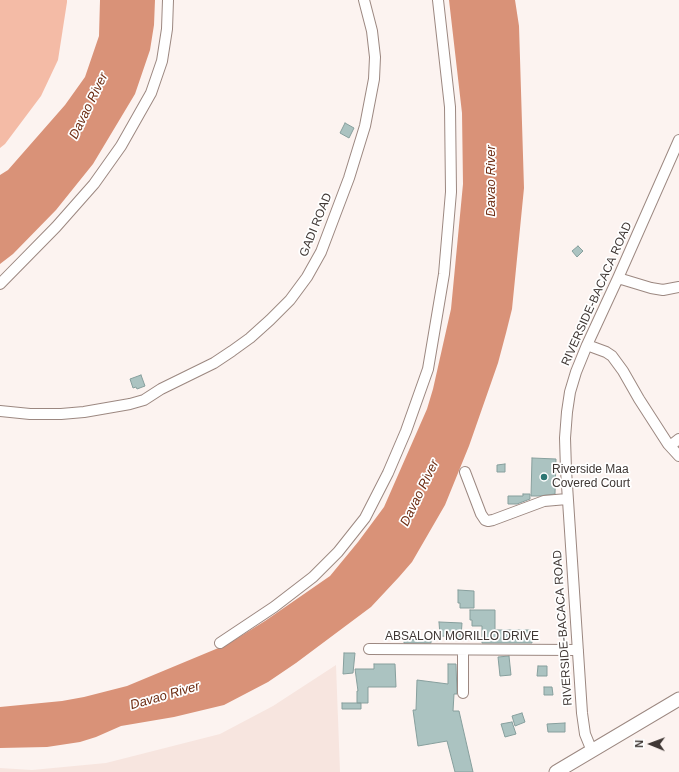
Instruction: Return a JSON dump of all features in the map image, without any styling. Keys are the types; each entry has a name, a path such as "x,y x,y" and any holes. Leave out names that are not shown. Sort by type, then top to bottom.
{"main road":[{"path":"556,772 679,699"}],"street":[{"path":"0,284 56,227 94,184 121,146 151,92 162,61 167,29 168,0"},
{"name":"GADI ROAD","path":"0,411 61,414 104,410 144,400 161,389 214,363 250,338 290,300 308,277 322,252 366,126 374,79 375,57 372,31 364,0"},
{"path":"220,643 274,607 313,577 338,552 365,518 388,473 406,431 428,369 444,274 451,192 450,107 438,0"},
{"name":"RIVERSIDE-BACACA ROAD","path":"592,751 585,734 583,724 568,499 565,438 567,412 570,392 587,345 679,140"},
{"path":"618,278 663,290 679,287"},
{"path":"587,345 606,352 612,356 670,446 679,456"},
{"path":"670,446 679,439"},
{"path":"466,472 480,514 485,520 488,521 544,501 568,499"},
{"name":"ABSALON MORILLO DRIVE","path":"369,649 578,650"},
{"path":"463,650 463,693"}],"shaded area":[{"path":"0,0 67,0 67,2 58,60 41,96 5,144 0,148"},
{"path":"336,665 340,772 0,772 0,768 32,770 106,763 220,734 273,706"}],"water":[{"name":"Davao River","path":"100,0 155,0 154,25 150,50 135,94 93,164 56,210 13,254 0,264 0,175 8,170 65,105 85,77 99,36"},
{"name":"Davao River","path":"449,0 515,0 519,26 524,188 512,309 498,363 469,446 445,505 412,562 371,607 268,682 224,705 174,717 121,726 80,742 47,747 0,748 0,707 62,701 127,686 228,644 265,621 330,576 384,507 427,409 451,309 463,184 462,113"}],"building":[{"path":"345,123 354,128 349,138 340,133"},
{"path":"578,246 583,251 577,257 572,251"},
{"path":"141,375 145,386 137,389 136,387 133,388 130,379"},
{"name":"Riverside Maa Covered Court","path":"532,458 556,459 555,494 531,496"},
{"path":"505,464 505,472 497,472 497,465"},
{"path":"523,494 530,494 530,499 517,504 508,504 508,496 523,496"},
{"path":"458,590 474,591 474,608 460,608 460,603 458,603"},
{"path":"470,610 495,610 495,630 531,630 532,643 482,643 482,626 472,626 472,620 470,620"},
{"path":"439,622 462,623 461,637 440,636"},
{"path":"431,639 431,643 404,643 404,640"},
{"path":"344,653 355,653 353,673 343,674"},
{"path":"509,656 511,675 500,676 498,657"},
{"path":"374,664 395,664 396,687 368,687 368,703 357,703 358,691 355,669 374,669"},
{"path":"448,664 456,664 457,694 454,694 453,711 459,711 473,772 455,772 447,741 418,746 413,710 416,710 417,680 448,684"},
{"path":"538,666 547,666 547,676 537,676"},
{"path":"544,687 552,687 553,695 544,695"},
{"path":"342,703 361,703 361,709 342,709"},
{"path":"522,713 525,722 515,726 512,716"},
{"path":"512,722 516,734 505,737 501,724"},
{"path":"565,723 565,732 548,732 547,724"}],"place":[{"name":"Riverside Maa Covered Court","path":"544,477"}]}
